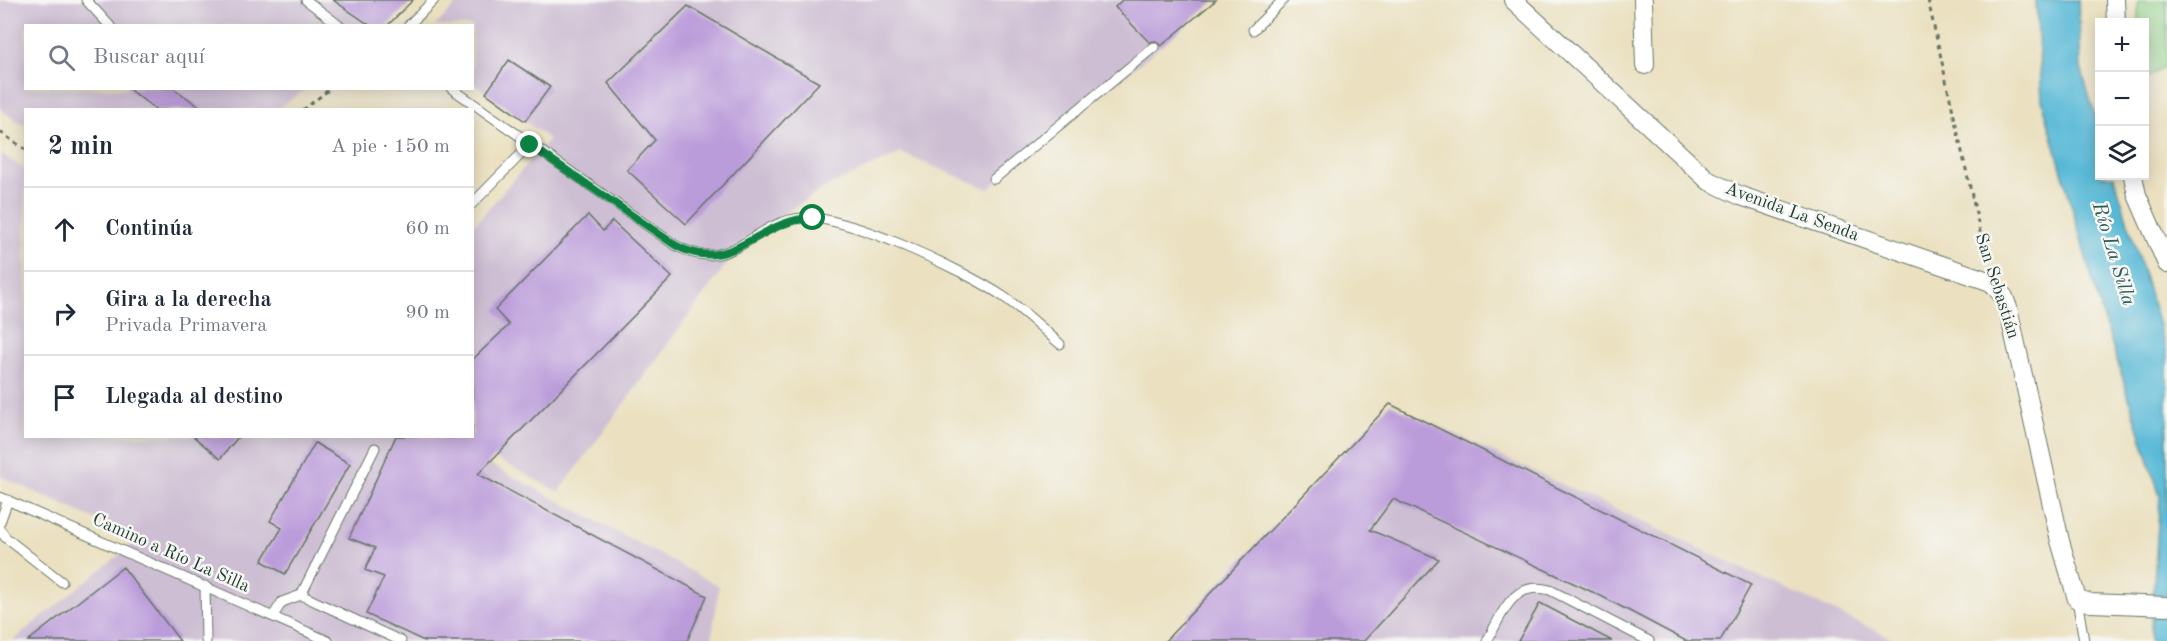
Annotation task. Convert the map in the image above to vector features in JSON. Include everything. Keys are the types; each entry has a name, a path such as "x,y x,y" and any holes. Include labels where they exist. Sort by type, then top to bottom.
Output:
{"street":[{"name":"Avenida La Senda","path":"1513,0 1709,181 1741,196 1991,282"},
{"path":"2115,0 2116,18"},
{"path":"1641,3 1646,65"},
{"path":"2134,180 2137,195 2167,264"},
{"name":"San Sebastián","path":"1991,282 2004,297 2008,308 2060,541 2084,601"},
{"path":"2084,601 2167,606"}],"lane":[{"path":"86,0 108,24"},
{"path":"306,0 337,24"},
{"path":"410,24 434,0"},
{"path":"1253,30 1284,0"},
{"path":"994,179 1154,47"},
{"path":"454,90 675,245 694,255 718,256 774,227 799,218 827,219 909,249 988,286 1022,311 1060,344"},
{"path":"474,202 530,145"},
{"path":"273,616 282,602 301,595 375,448"},
{"path":"0,522 4,499"},
{"name":"Camino a Río La Silla","path":"4,499 328,641"},
{"path":"0,529 5,537 62,582"},
{"path":"205,586 206,641"},
{"path":"1487,641 1510,602 1521,590 1535,586 1550,590 1649,641"},
{"path":"301,595 401,641"},
{"name":"San Sebastián","path":"2084,601 2084,641"}],"path":[{"name":"San Sebastián","path":"1928,0 1991,282"},
{"path":"306,108 328,90"},
{"path":"0,132 24,149"}],"shaded area":[{"path":"0,0 413,0 388,24 24,24 24,90 305,90 279,108 24,108 24,125 0,109"},
{"path":"461,0 1216,0 988,189 901,153 824,188 745,239 559,492 457,438 474,438 474,225 549,139 474,84 474,24 437,24"},
{"path":"0,153 24,169 24,438 440,438 719,586 712,636 719,641 12,641 139,539 0,476"},
{"path":"1390,404 1898,641 1165,641"}],"green space":[{"path":"2138,0 2167,0 2167,66 2149,77 2149,18 2138,18"}],"water":[{"name":"Río La Silla","path":"2036,0 2078,0 2081,68 2095,115 2095,180 2115,180 2167,352 2167,641 2150,641 2160,496 2098,300 2042,100"}],"building":[{"path":"333,0 413,0 389,24 368,24"},
{"path":"1122,0 1216,0 1161,46 1156,41 1149,42 1115,7"},
{"path":"688,6 819,83 686,224 627,170 655,140 608,83"},
{"path":"509,60 550,87 525,121 486,93"},
{"path":"130,90 176,90 201,108 154,108"},
{"path":"588,215 603,231 612,221 672,277 478,474 707,596 687,641 424,641 366,614 384,577 365,570 375,548 349,538 395,438 474,438 474,358 509,325 495,310"},
{"path":"1390,404 1751,585 1720,641 1686,641 1601,596 1393,499 1370,530 1439,559 1364,641 1165,641"},
{"path":"195,438 237,438 220,459"},
{"path":"315,443 350,464 285,574 262,561 282,528 270,521"},
{"path":"123,567 180,641 28,641"},
{"path":"1540,603 1612,641 1518,641"}],"route":[{"path":"530,145 675,245 694,255 718,256 774,227 799,218 813,218"}]}
